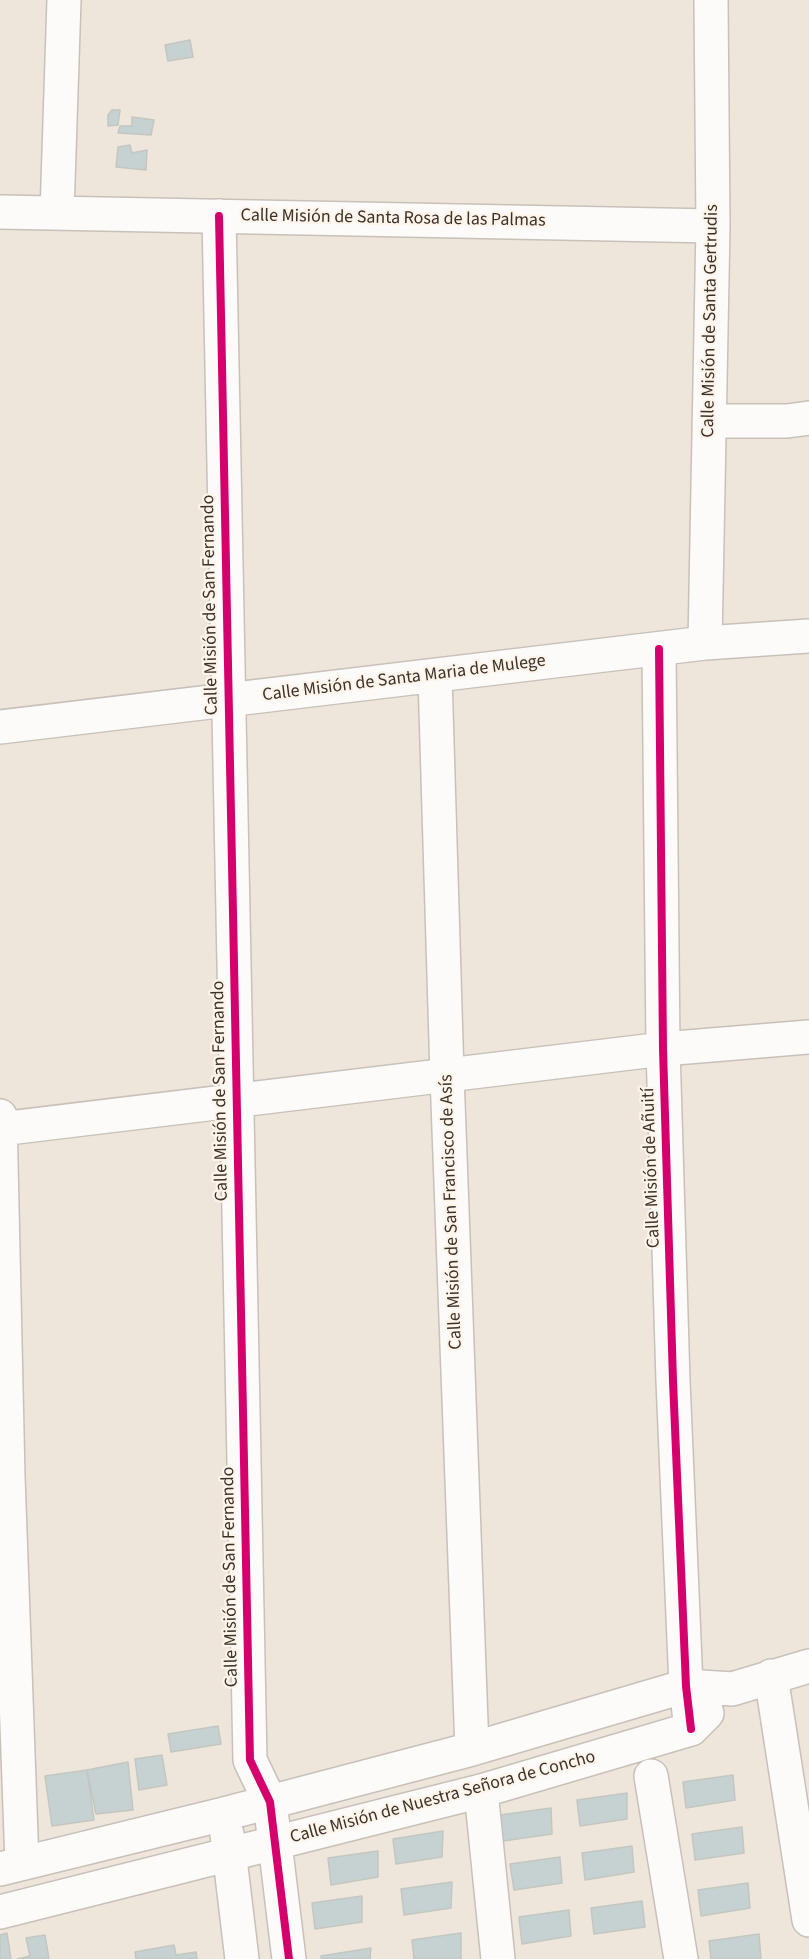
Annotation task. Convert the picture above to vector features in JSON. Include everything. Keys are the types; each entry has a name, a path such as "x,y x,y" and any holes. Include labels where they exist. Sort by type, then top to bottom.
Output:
{"street":[{"path":"57,213 64,0"},
{"name":"Calle Misión de Santa Gertrudis","path":"705,643 713,226 711,0"},
{"name":"Calle Misión de Santa Rosa de las Palmas","path":"0,212 713,226"},
{"name":"Calle Misión de San Fernando","path":"219,216 250,1760 270,1802 290,1959"},
{"path":"709,421 787,421 809,418"},
{"name":"Calle Misión de Santa Maria de Mulege","path":"0,727 705,643 809,636"},
{"name":"Calle Misión de Añuití","path":"659,649 663,1049 686,1686 691,1729"},
{"name":"Calle Misión de San Francisco de Asís","path":"435,676 472,1749"},
{"path":"0,1129 663,1049 809,1037"},
{"path":"0,1116 8,1477 11,1866"},
{"name":"Calle Misión de Nuestra Señora de Concho","path":"11,1866 224,1814 472,1749 686,1686 732,1689 809,1666"},
{"path":"771,1677 809,1920"},
{"name":"Calle Misión de Nuestra Señora de Concho","path":"0,1912 481,1791 691,1729 732,1689"},
{"name":"Calle Misión de San Fernando","path":"224,1814 250,1760"},
{"path":"651,1776 681,1959"},
{"path":"481,1791 498,1959"},
{"path":"224,1814 242,1959"}],"building":[{"path":"190,40 193,57 168,61 165,45"},
{"path":"112,110 120,110 118,125 108,126 108,115"},
{"path":"132,117 154,120 151,135 118,133 120,126 132,126"},
{"path":"130,145 132,153 147,150 146,170 116,167 118,147"},
{"path":"218,1726 221,1744 171,1752 168,1734"},
{"path":"162,1755 167,1785 139,1790 135,1759"},
{"path":"128,1762 133,1810 96,1814 87,1770"},
{"path":"87,1770 94,1820 52,1826 45,1776"},
{"path":"733,1775 735,1800 686,1808 683,1782"},
{"path":"627,1793 627,1819 580,1826 577,1800"},
{"path":"551,1808 552,1834 503,1841 500,1815"},
{"path":"742,1827 744,1853 695,1860 692,1834"},
{"path":"443,1831 442,1857 396,1864 393,1839"},
{"path":"632,1846 634,1872 585,1880 582,1853"},
{"path":"378,1851 378,1877 331,1885 328,1858"},
{"path":"560,1857 562,1883 514,1890 510,1864"},
{"path":"452,1882 451,1908 404,1915 401,1889"},
{"path":"748,1883 750,1908 701,1916 698,1890"},
{"path":"362,1896 362,1922 315,1929 312,1903"},
{"path":"642,1901 645,1927 594,1934 591,1908"},
{"path":"569,1910 571,1936 522,1944 519,1917"},
{"path":"7,1933 11,1959 0,1959 0,1935"},
{"path":"461,1933 461,1959 414,1959 412,1940"},
{"path":"759,1934 761,1959 711,1959 709,1941"},
{"path":"45,1935 49,1959 17,1959 30,1956 26,1938"},
{"path":"174,1945 176,1955 196,1952 197,1959 136,1959 135,1952"},
{"path":"371,1948 370,1959 321,1959 321,1956"}],"cycle path":[{"path":"219,216 250,1760 270,1802 289,1959"},
{"path":"659,649 663,1049 673,1381 686,1686 691,1729"}]}
